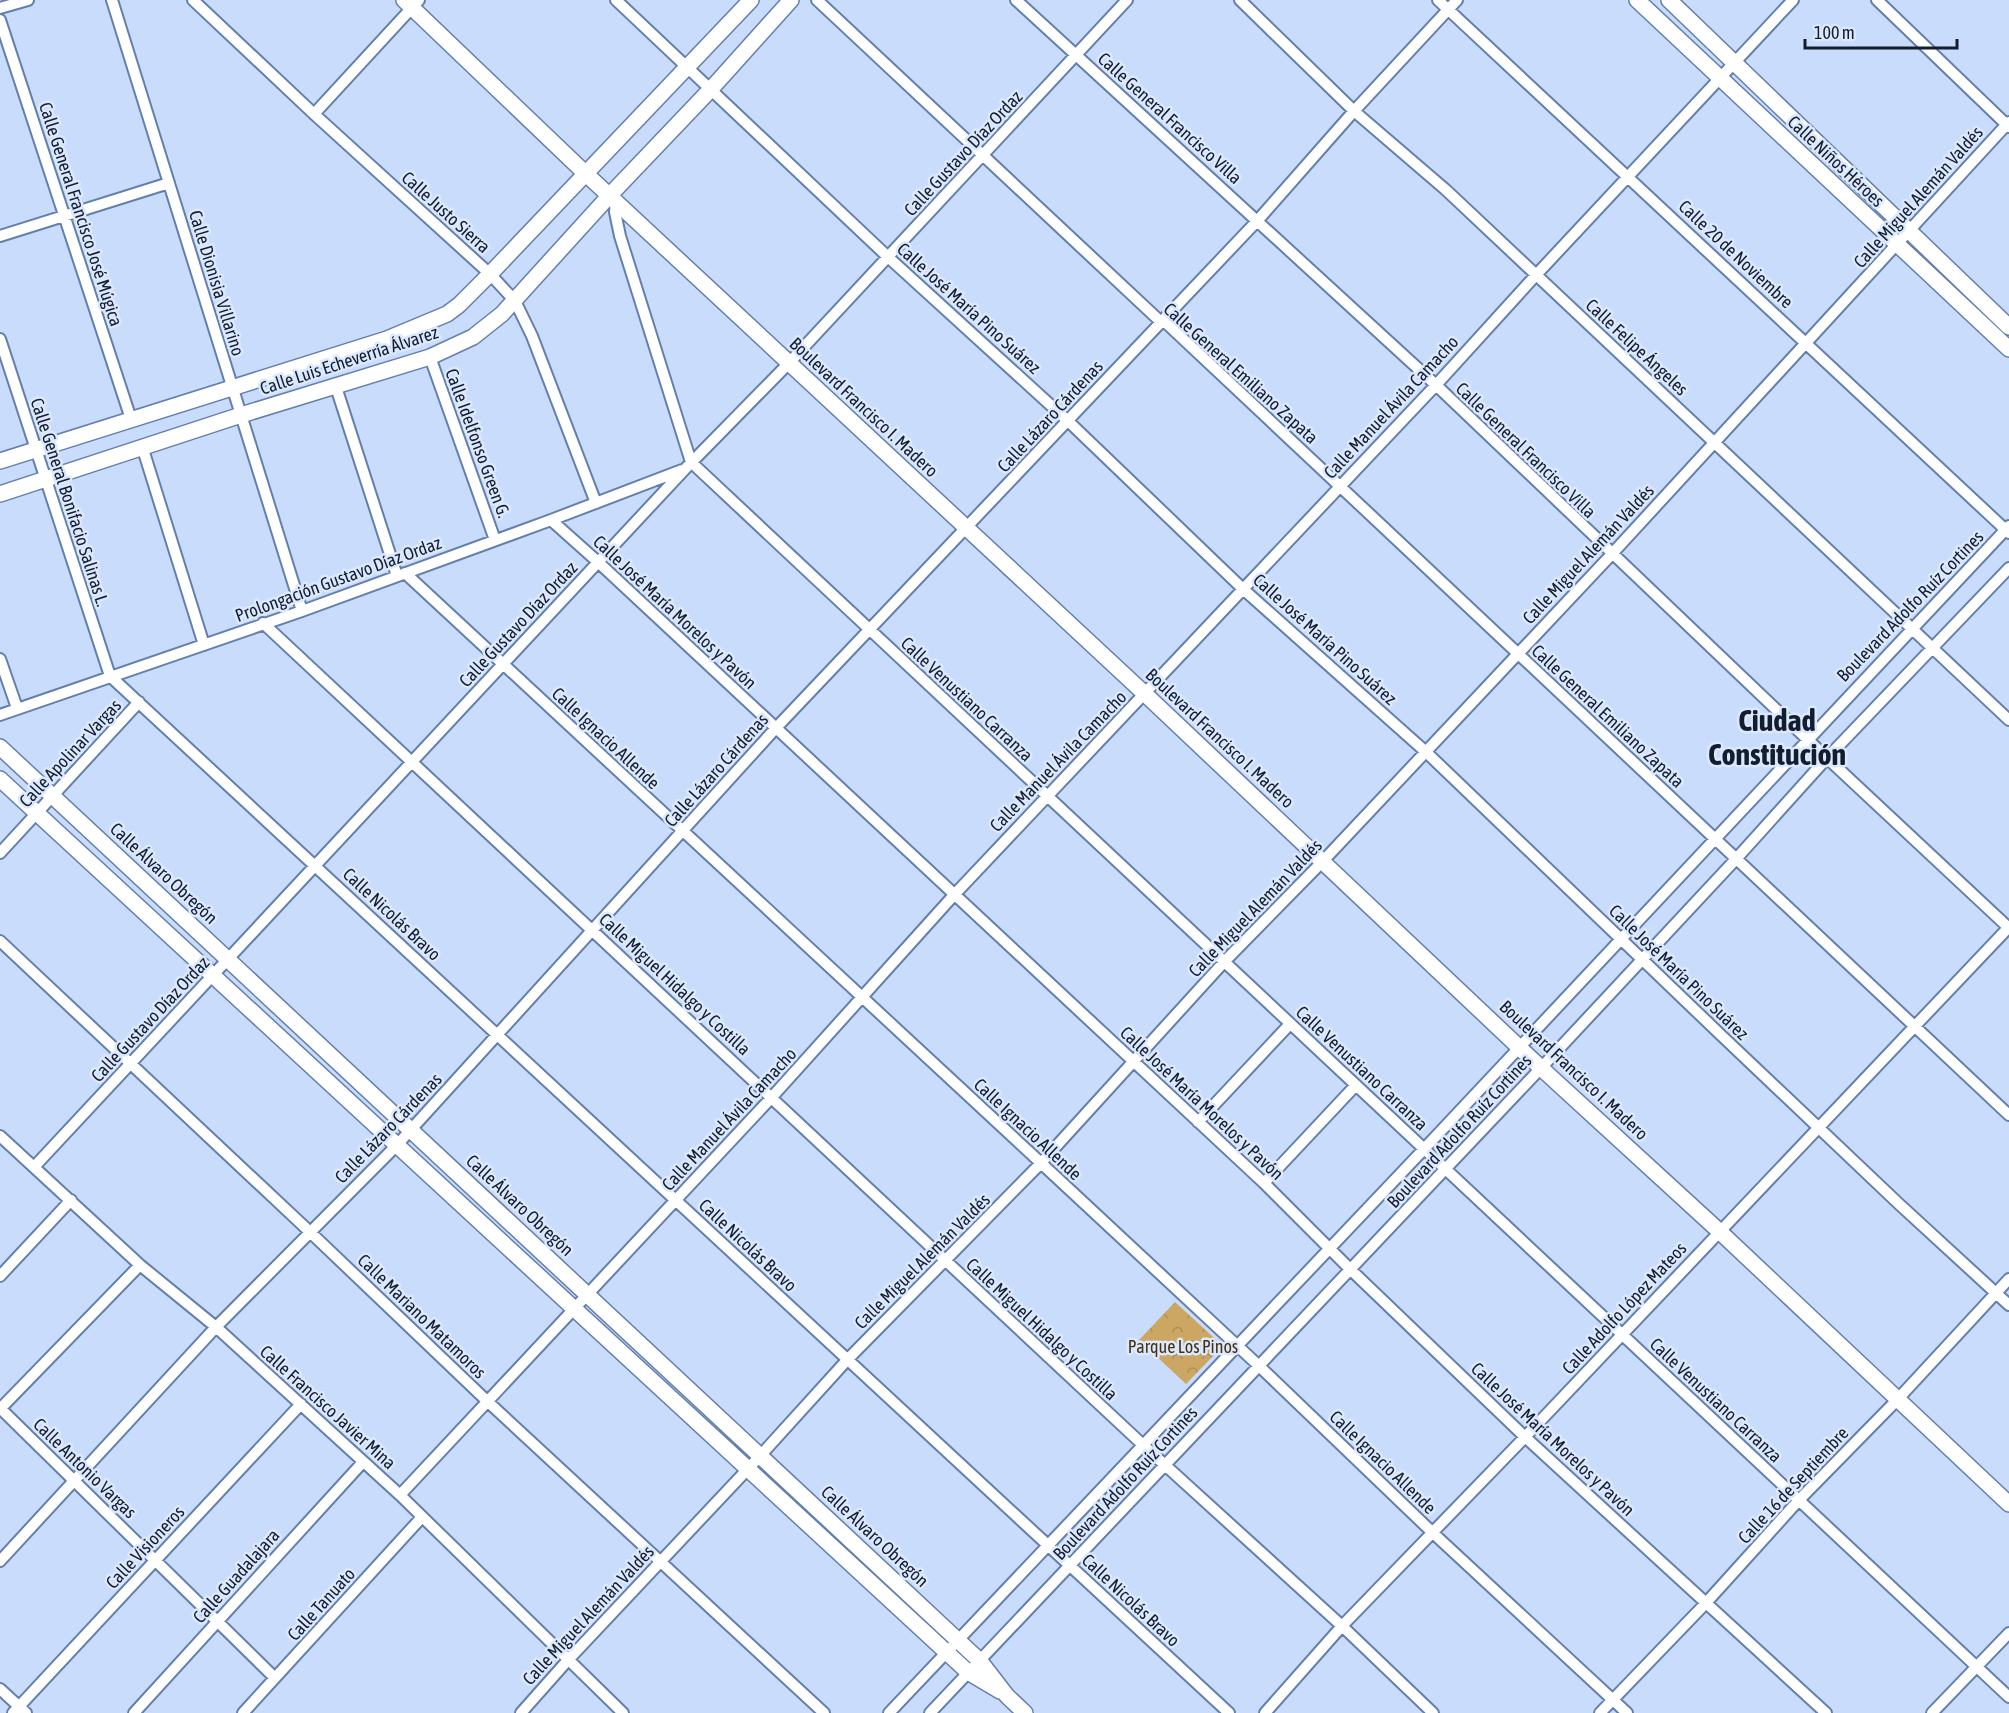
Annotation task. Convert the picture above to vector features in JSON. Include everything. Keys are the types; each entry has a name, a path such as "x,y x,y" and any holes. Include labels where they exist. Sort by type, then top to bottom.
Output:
{"street":[{"path":"0,8 28,0"},
{"name":"Calle Dionisia Villarino","path":"112,0 302,611"},
{"name":"Calle Justo Sierra","path":"193,0 490,274 515,301 532,336 596,503"},
{"name":"Calle José María Pino Suárez","path":"616,0 888,257 1068,421 1244,589 1426,752 1899,1204 2009,1305"},
{"name":"Calle Luis Echeverría Álvarez","path":"0,461 387,339 434,320 459,305 751,0"},
{"name":"Calle Luis Echeverría Álvarez","path":"0,494 241,414 430,357 473,337 515,301 613,198 791,0"},
{"name":"Calle General Emiliano Zapata","path":"817,0 1161,322 1163,320 2009,1115"},
{"name":"Calle General Francisco Villa","path":"1016,0 1436,385 1611,555 2009,927"},
{"name":"Calle Gustavo Díaz Ordaz","path":"34,1167 598,562 789,363 1127,0"},
{"name":"Calle Felipe Ángeles","path":"1240,0 1354,111 1446,190 2009,720"},
{"name":"Calle 20 de Noviembre","path":"1438,0 2008,530"},
{"name":"Calle Lázaro Cárdenas","path":"0,1561 216,1327 397,1145 775,729 1258,220 1354,111 1457,0"},
{"name":"Calle Niños Héroes","path":"1637,0 2009,349"},
{"name":"Calle Niños Héroes","path":"1669,0 2009,327"},
{"name":"Calle Manuel Ávila Camacho","path":"400,1495 772,1097 954,895 1436,385 1793,0"},
{"path":"1877,0 2008,125"},
{"path":"314,114 412,3"},
{"name":"Boulevard Francisco I. Madero","path":"412,3 586,174 1145,694 1541,1068 1719,1231 2009,1504"},
{"name":"Calle General Francisco José Múgica","path":"0,20 131,419"},
{"name":"Calle Miguel Alemán Valdés","path":"521,1713 567,1660 748,1469 848,1359 1041,1163 1224,962 1323,861 1611,555 2008,125"},
{"path":"0,236 168,183"},
{"path":"613,198 620,236 688,466"},
{"name":"Calle General Bonifacio Salinas L.","path":"0,339 110,676"},
{"name":"Calle Idelfonso Green G.","path":"430,357 495,540"},
{"path":"336,387 401,574"},
{"path":"142,446 204,645"},
{"name":"Prolongación Gustavo Díaz Ordaz","path":"0,715 302,611 551,520 688,466"},
{"name":"Calle Venustiano Carranza","path":"688,466 869,628 2009,1697"},
{"name":"Calle José María Morelos y Pavón","path":"551,520 1043,975 1264,1183 1525,1437 1826,1713"},
{"name":"Boulevard Adolfo Ruíz Cortines","path":"890,1713 1424,1149 1807,739 2008,530"},
{"name":"Boulevard Adolfo Ruíz Cortines","path":"930,1713 1258,1365 1351,1270 1736,859 1827,758 2009,568"},
{"name":"Calle Ignacio Allende","path":"401,574 503,664 1041,1163 1627,1713"},
{"name":"Calle Miguel Hidalgo y Costilla","path":"262,623 1433,1713"},
{"path":"0,659 17,708"},
{"name":"Calle Nicolás Bravo","path":"110,676 1229,1713"},
{"name":"Calle Apolinar Vargas","path":"0,853 139,702"},
{"name":"Calle Álvaro Obregón","path":"0,747 958,1640 980,1661 1007,1696 1025,1713"},
{"name":"Calle Álvaro Obregón","path":"0,779 946,1652 968,1672 1007,1696"},
{"name":"Calle Adolfo López Mateos","path":"1264,1713 1342,1626 1525,1437 2009,927"},
{"name":"Calle Mariano Matamoros","path":"0,941 487,1401 824,1713"},
{"path":"1198,1122 1290,1023"},
{"path":"1264,1183 1356,1085"},
{"name":"Calle Francisco Javier Mina","path":"1,1140 71,1200 141,1265 216,1327 400,1495 623,1713"},
{"path":"0,1276 71,1200"},
{"path":"0,1408 141,1265"},
{"name":"Calle 16 de Septiembre","path":"1600,1713 2009,1279"},
{"name":"Calle Visioneros","path":"20,1711 301,1404"},
{"name":"Calle Antonio Vargas","path":"0,1408 275,1678"},
{"name":"Calle Guadalajara","path":"134,1713 363,1462"},
{"name":"Calle Tanuato","path":"243,1713 422,1517"},
{"path":"1932,1713 2009,1633"},
{"path":"0,1689 20,1711"}],"green space":[{"name":"Parque Los Pinos","path":"1175,1302 1223,1346 1186,1384 1139,1340"}],"district":[{"name":"Ciudad Constitución","path":"1777,737"}]}
